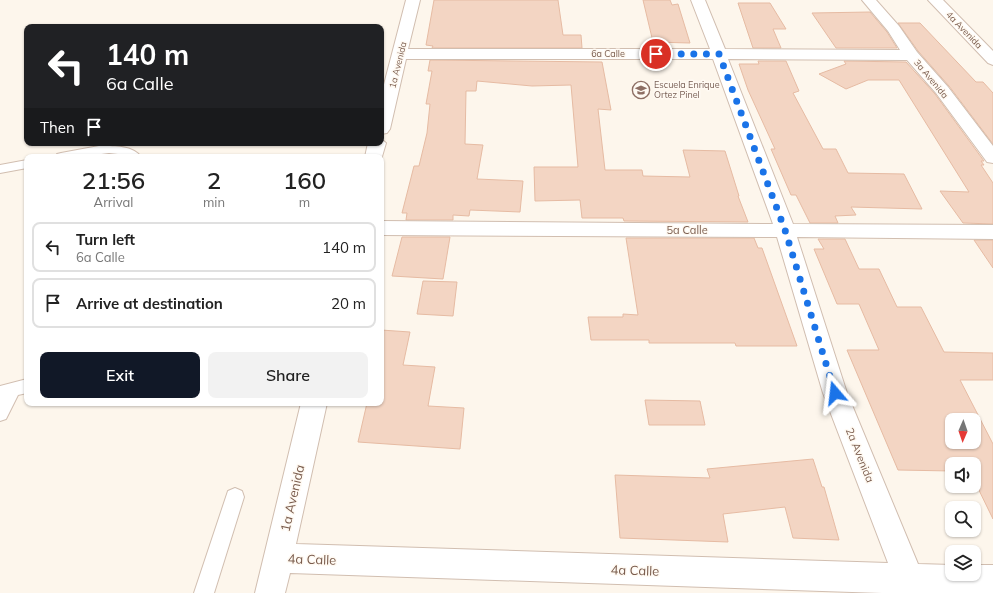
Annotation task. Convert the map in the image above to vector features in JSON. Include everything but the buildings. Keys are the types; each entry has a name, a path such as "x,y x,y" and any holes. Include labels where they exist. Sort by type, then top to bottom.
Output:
{"street":[{"name":"1a Avenida","path":"384,118 401,54 413,0"},
{"name":"2a Avenida","path":"698,0 785,230 835,393 912,586"},
{"name":"3a Avenida","path":"869,0 894,30 911,55 942,90 993,158"},
{"name":"4a Avenida","path":"935,0 993,60"},
{"name":"6a Calle","path":"401,54 911,55"},
{"name":"5a Calle","path":"384,228 993,232"},
{"name":"1a Avenida","path":"270,593 313,406"},
{"name":"4a Calle","path":"278,558 912,586 993,580"}],"lane":[{"path":"76,154 100,149 118,150 128,154"},
{"path":"0,169 24,165"},
{"path":"0,414 13,390"},
{"path":"204,593 235,497"}],"place":[{"name":"Escuela Enrique Ortez Pinel","path":"641,90"}],"route":[{"path":"656,54 719,54 785,230 835,393"}]}
